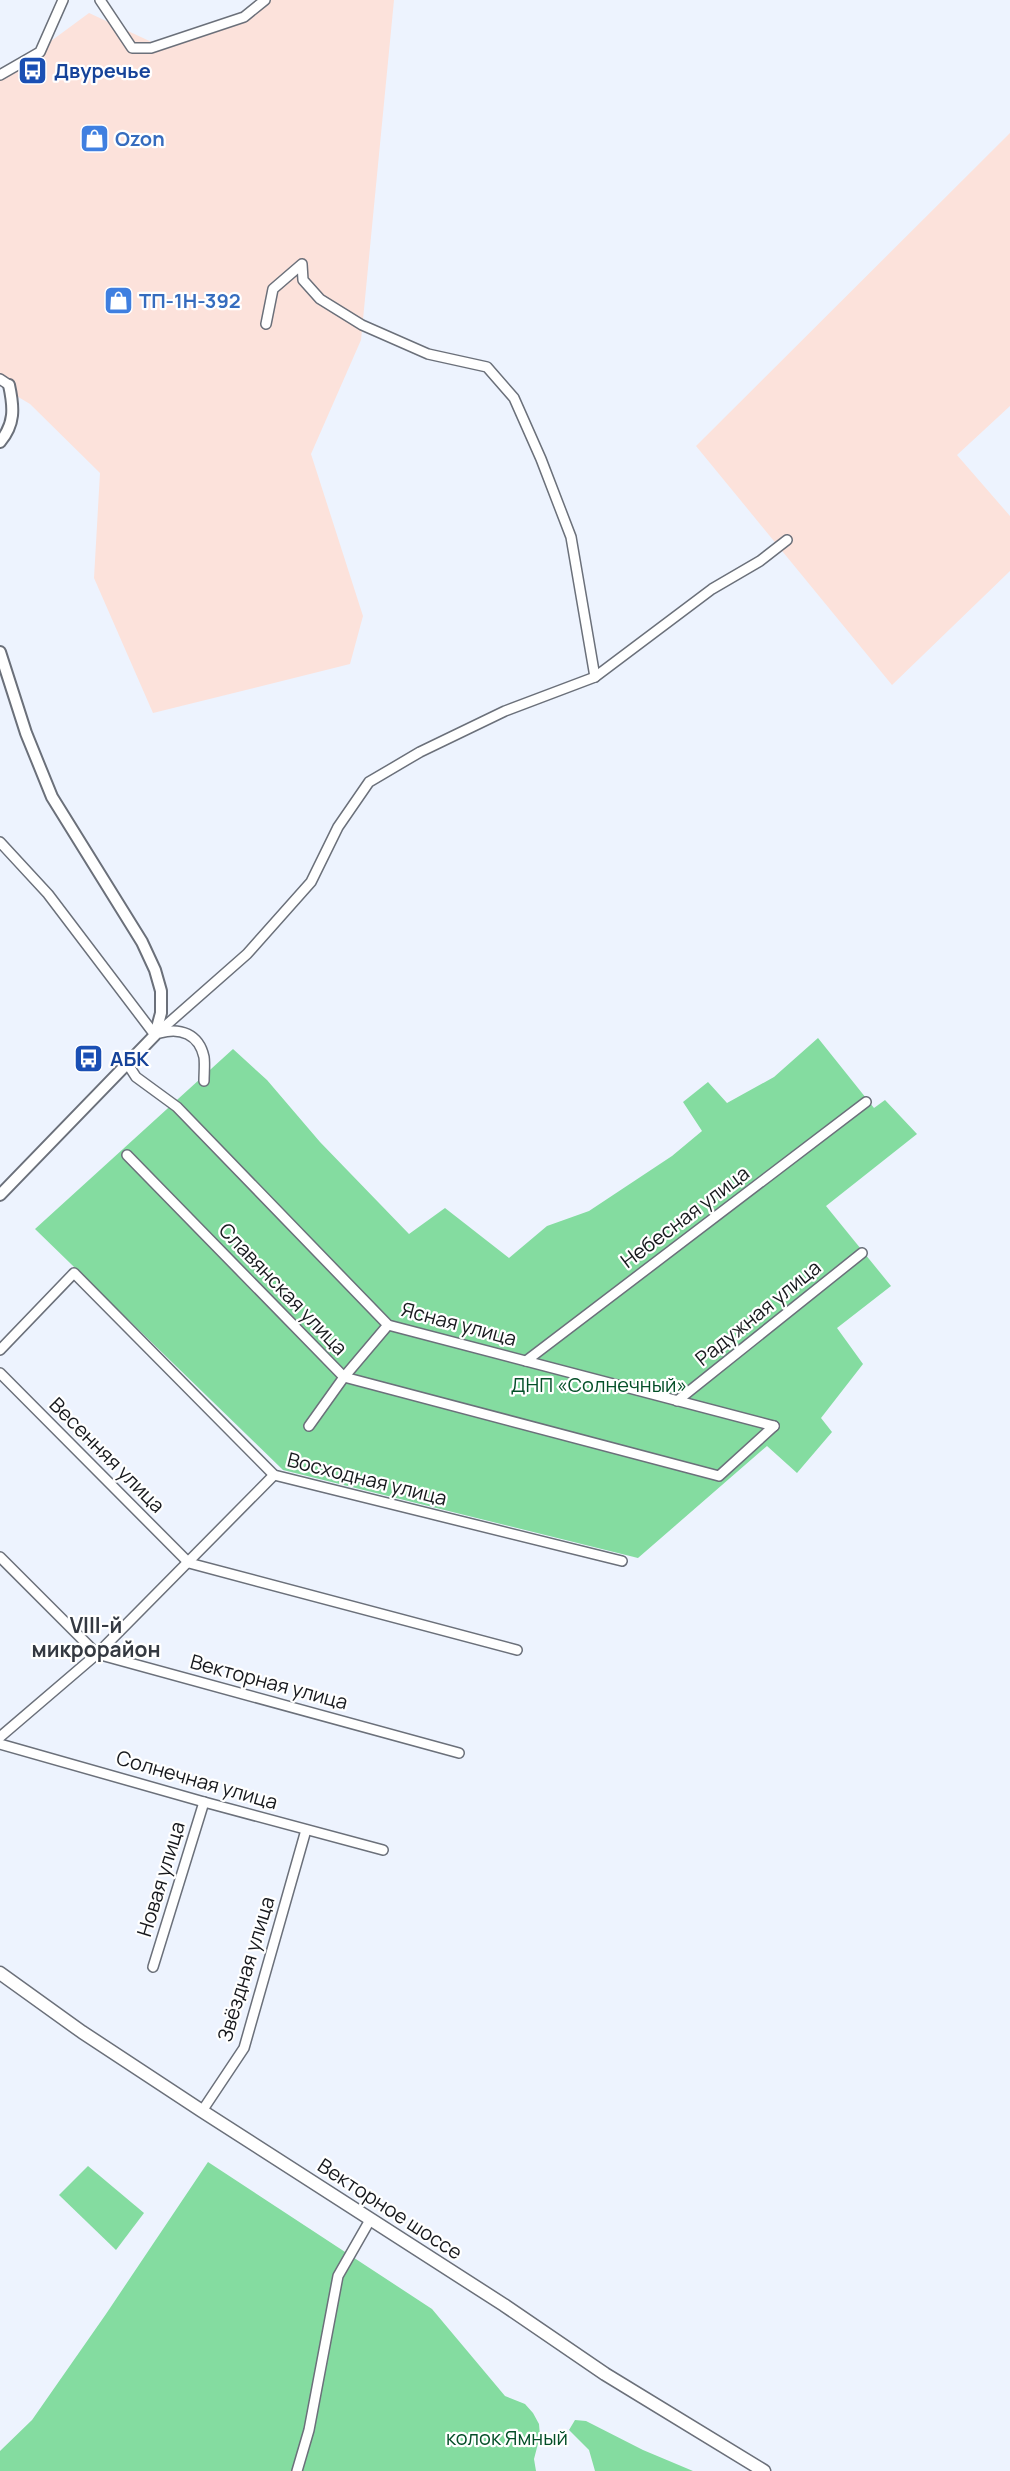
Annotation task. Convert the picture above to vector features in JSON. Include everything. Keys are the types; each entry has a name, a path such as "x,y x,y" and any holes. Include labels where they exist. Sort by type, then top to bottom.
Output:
{"main road":[{"name":"Векторное шоссе","path":"0,1972 82,2032 202,2111 504,2305 605,2374 764,2471"}],"street":[{"path":"0,75 40,52 63,0"},
{"path":"100,0 132,48 151,48 244,17 265,0"},
{"path":"266,324 273,289 302,264 303,280 320,299 362,325 428,354 487,368 514,398 541,459 571,537 595,677"},
{"path":"0,442 12,424 13,406 5,382"},
{"path":"0,1195 155,1035 247,954 311,882 338,827 369,782 420,752 505,711 595,677 712,589 760,561 787,540"},
{"path":"0,652 26,733 52,797 142,942 156,970 161,991 160,1013 155,1035"},
{"path":"0,842 48,894 155,1035"},
{"path":"155,1035 172,1029 181,1031 197,1042 204,1057 204,1081"},
{"name":"Ясная улица","path":"127,1063 136,1077 177,1107 388,1325 774,1426"},
{"name":"Небесная улица","path":"526,1361 866,1102"},
{"name":"Славянская улица","path":"127,1155 344,1377 719,1476 774,1426"},
{"name":"Радужная улица","path":"677,1401 862,1253"},
{"name":"Восходная улица","path":"0,1350 74,1274 274,1475 622,1561"},
{"path":"309,1426 344,1377 388,1325"},
{"name":"Весенняя улица","path":"0,1373 189,1563"},
{"path":"0,1737 97,1654 274,1475"},
{"name":"Векторная улица","path":"0,1557 97,1654 459,1753"},
{"path":"189,1563 517,1650"},
{"name":"Солнечная улица","path":"0,1744 383,1850"},
{"name":"Новая улица","path":"153,1967 204,1802"},
{"name":"Звёздная улица","path":"202,2111 244,2048 306,1830"},
{"path":"297,2471 309,2430 339,2276 370,2220"}],"shaded area":[{"path":"261,0 394,0 361,340 311,454 363,616 350,664 153,713 94,578 100,473 30,404 0,386 0,71 28,58 89,13 156,44 251,8"},
{"path":"1010,133 1010,406 957,455 1010,516 1010,571 892,685 696,446"}],"green space":[{"name":"ДНП «Солнечный»","path":"818,1038 874,1108 885,1100 917,1134 826,1206 891,1286 837,1328 863,1364 821,1418 832,1432 797,1473 767,1446 638,1558 283,1470 35,1229 233,1049 267,1080 320,1142 409,1234 445,1208 509,1258 547,1226 589,1211 672,1156 702,1131 683,1102 708,1082 727,1103 774,1077"},
{"name":"колок Ямный","path":"208,2162 432,2309 505,2396 525,2404 533,2413 539,2424 540,2436 534,2459 536,2471 0,2471 0,2451 32,2420"},
{"path":"88,2166 144,2213 116,2250 59,2195"},
{"path":"575,2420 586,2421 643,2450 693,2471 595,2471 589,2450 569,2430"}],"place":[{"name":"Двуречье","path":"33,71"},
{"name":"Ozon","path":"94,139"},
{"name":"ТП-1Н-392","path":"118,301"},
{"name":"АБК","path":"89,1059"}],"district":[{"name":"VIII-й микрорайон","path":"96,1638"}]}
